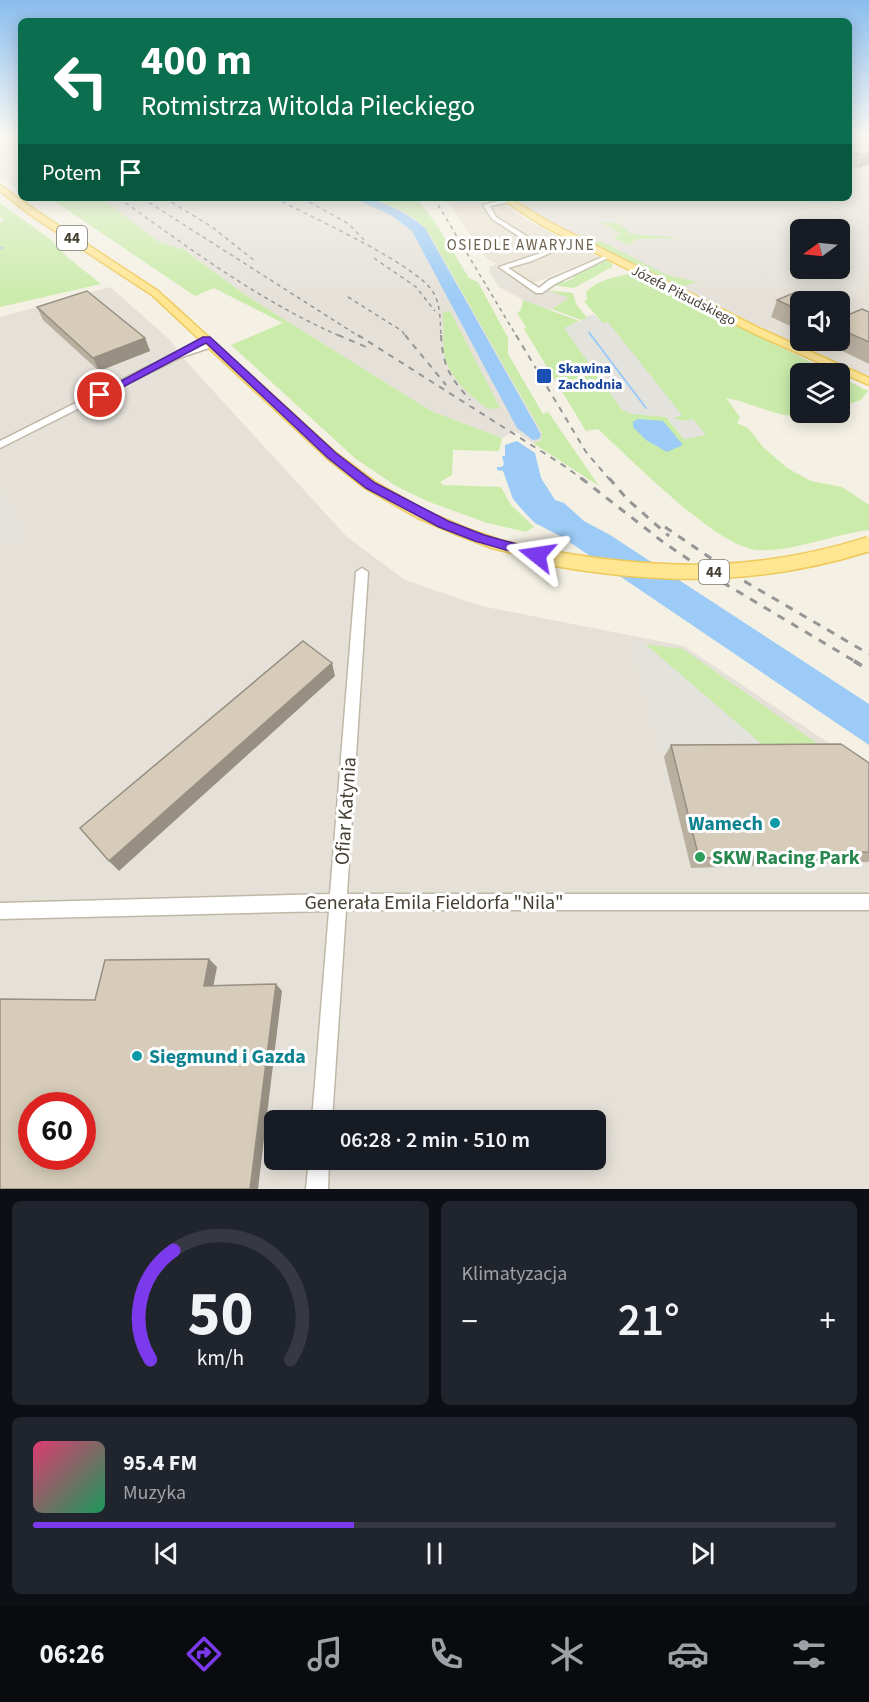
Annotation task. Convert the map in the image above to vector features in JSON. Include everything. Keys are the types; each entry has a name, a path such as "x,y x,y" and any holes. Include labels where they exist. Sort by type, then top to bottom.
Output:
{"main road":[{"name":"44","path":"3,189 18,201"},
{"name":"44","path":"18,201 155,293 332,456 370,485 423,515 463,532 514,549 556,559 646,571 729,572 797,564 869,544"},
{"name":"Józefa Piłsudskiego","path":"509,201 542,222 777,341 869,382"}],"street":[{"path":"499,201 486,205 494,218 549,252 530,260 502,267 539,291 552,282 609,256"},
{"path":"513,274 530,265 530,260"},
{"path":"0,446 176,356 209,342"},
{"name":"Ofiar Katynia","path":"323,1110 362,572"},
{"name":"Generała Emila Fieldorfa \"Nila\"","path":"0,911 339,902 869,902"},
{"path":"316,1189 318,1170"}],"shaded area":[{"path":"852,189 869,189 869,376 850,368 850,363 839,363 811,351 850,351 850,291 790,291 790,342 545,219 518,201 852,201"},
{"path":"105,201 380,201 407,213 426,228 542,433 541,441 533,443 515,431 502,438 431,411 247,296 183,249 159,242"},
{"path":"447,201 498,201 528,221 598,257 531,284 486,258"},
{"path":"496,264 541,293 547,290 570,298 550,310 531,304 499,287 489,272 490,266"},
{"path":"110,287 168,338 184,359 347,537 405,580 481,606 684,646 869,770 869,1189 0,1189 0,317"},
{"path":"594,315 603,323 608,322 682,415 673,417 682,421 693,419 706,435 684,439 666,417 632,414 622,410 564,328 587,318 586,316"},
{"path":"0,491 25,531 21,538 0,541"},
{"path":"631,640 645,644 766,748 772,756 664,757"}],"green space":[{"path":"54,201 105,201 159,242 183,249 247,296 431,411 502,438 499,451 453,450 452,475 440,482 443,485 501,487 511,505 534,527 526,532 487,523 427,501 396,486 356,459 231,345 283,323 214,288 195,296"},
{"path":"380,201 419,201 469,278 478,282 508,338 508,354 543,414 548,412 599,486 533,443 541,441 542,433 426,228 407,213"},
{"path":"0,203 50,239 67,257 101,284 0,307 0,223 4,219 0,217"},
{"path":"600,222 619,223 631,234 684,238 637,239 629,245 613,238 621,234"},
{"path":"601,241 667,275 697,282 681,287 592,243"},
{"path":"605,259 613,264 612,267 574,288 552,285 560,280 565,282 574,278 569,275"},
{"path":"628,274 636,275 812,363 790,363 790,416 726,398 740,417 737,423 748,428 763,447 787,468 811,481 842,487 869,505 869,530 783,549 757,550 739,545 697,518 598,429 586,431 524,329 526,327 517,313 521,310 523,300 579,321 565,328 625,409 666,417 684,439 706,435 673,417 681,416 584,301 587,300 586,292 600,282"},
{"path":"547,290 573,293 576,304 587,318 581,320 552,309 569,298"},
{"path":"450,311 500,408 488,409 467,392 451,371 444,354 443,312"},
{"path":"850,382 868,391 861,400 850,404"},
{"path":"645,644 683,649 824,748 766,748"}],"water":[{"path":"360,201 382,203 409,216 425,228 534,422 541,435 539,439 533,440 517,428 412,231 392,216"},
{"path":"638,419 663,421 683,445 667,452 646,440 633,427 633,422"},
{"path":"517,441 535,453 541,478 555,500 564,503 584,521 610,535 869,704 869,745 562,537 535,523 513,499 503,471 497,470 497,467 502,467 504,464 502,456 505,456 505,445"}],"building":[{"path":"87,291 145,338 93,358 37,307"},
{"path":"790,295 790,306 777,300"},
{"path":"862,309 869,312 869,342 850,333 850,314"},
{"path":"303,641 332,663 109,861 80,828"},
{"name":"Wamech","path":"841,744 869,763 869,852 699,858 671,745"},
{"name":"Siegmund i Gazda","path":"209,959 204,986 276,984 250,1189 0,1189 0,999 95,1000 105,960"}],"waterway":[{"path":"589,332 592,337"},
{"path":"591,335 646,408"}],"railway":[{"path":"123,201 199,255 255,291 283,308 342,337"},
{"path":"147,201 360,337"},
{"path":"170,201 212,227 255,261"},
{"path":"281,201 385,255 423,281 433,292 437,302 441,337"},
{"path":"307,201 349,224 364,240"},
{"path":"436,201 517,337"},
{"path":"374,258 416,287 435,311"},
{"path":"348,297 402,331 406,337"},
{"path":"338,335 366,347"},
{"path":"358,335 583,480"},
{"path":"405,335 446,385"},
{"path":"441,335 443,355 448,371 470,400"},
{"path":"516,335 586,452 610,480"},
{"path":"581,478 663,542 722,582 856,662"},
{"path":"609,478 628,500 669,536"},
{"path":"665,527 744,581 869,654"},
{"path":"854,661 869,670"}],"place":[{"name":"Skawina Zachodnia","path":"544,376"},
{"name":"Wamech","path":"775,823"},
{"name":"SKW Racing Park","path":"700,857"},
{"name":"Siegmund i Gazda","path":"137,1056"}],"district":[{"name":"OSIEDLE AWARYJNE","path":"521,245"}],"route":[{"path":"100,395 207,339 332,456 370,485 443,524 537,555"}]}
